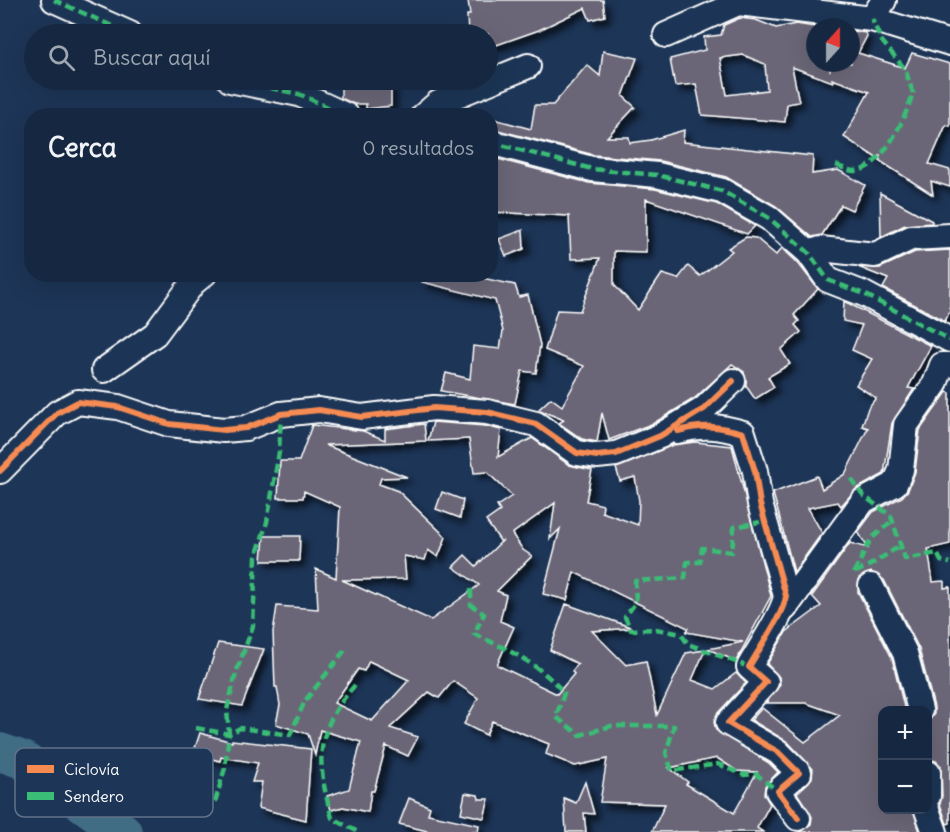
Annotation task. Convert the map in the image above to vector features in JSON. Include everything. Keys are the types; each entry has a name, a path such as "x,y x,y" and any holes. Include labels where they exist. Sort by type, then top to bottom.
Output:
{"street":[{"path":"54,0 108,24"},
{"path":"666,35 738,3 787,5 833,12 878,9 950,43"},
{"path":"498,78 528,66"},
{"path":"279,90 299,94 330,108"},
{"path":"432,108 438,103 470,90"},
{"path":"498,144 592,170 657,175 722,190 769,218 809,254 828,280 864,294 950,340"},
{"path":"809,254 821,249 875,255 911,238 950,236"},
{"path":"104,370 155,334 194,282"},
{"path":"798,818 778,791 800,774 778,752 728,723 766,682 749,667 768,632 863,501 895,484 902,470 906,425 935,384 942,365 950,365"},
{"path":"660,436 704,409 733,381"},
{"path":"0,471 57,413 78,402 118,407 169,424 224,430 246,428 281,414 320,410 362,417 434,408 488,412 536,424 578,453 597,456 616,454 660,436 697,426 719,426 743,433 755,471 760,504 786,596 785,608"},
{"path":"871,586 905,653 919,706"},
{"path":"928,814 935,832"}],"building":[{"path":"468,0 603,0 605,16 590,20 585,8 539,30 498,44 498,24 467,24 467,15 470,15"},
{"path":"740,18 756,20 776,28 796,24 806,26 806,72 860,72 860,54 905,68 912,53 950,64 950,126 946,125 929,164 950,170 950,187 931,181 933,195 880,161 880,156 878,159 844,137 869,92 832,79 833,82 792,67 799,102 787,104 785,122 702,115 696,84 675,86 670,59 705,50 704,37 721,35 724,25","holes":["743,55 765,64 767,90 727,95 720,58"]},
{"path":"860,32 866,33 867,36 860,49"},
{"path":"603,51 637,58 623,96 635,107 607,137 629,137 630,143 651,140 684,130 683,142 813,156 812,174 838,170 865,185 852,210 841,205 822,235 812,237 776,206 726,177 660,161 594,155 498,130 498,120 531,129 535,105 553,105 587,65 600,76"},
{"path":"341,90 391,90 391,106 366,108 366,104 354,104 341,98"},
{"path":"498,159 589,183 655,189 717,204 755,226 747,234 646,199 646,252 614,251 614,285 638,310 662,274 678,279 688,266 700,276 732,251 728,248 746,237 756,238 776,255 782,248 798,263 818,289 794,315 799,321 795,325 801,332 781,350 790,364 768,377 774,387 755,399 746,386 744,372 732,364 695,398 654,423 609,440 602,413 597,442 582,439 559,423 564,420 539,409 551,398 562,406 584,366 545,350 557,310 580,311 600,258 571,259 569,216 498,212"},
{"path":"880,193 932,223 905,225 881,237"},
{"path":"523,230 524,249 506,256 499,239"},
{"path":"950,250 950,311 945,321 883,288 888,279 858,267 880,268 915,252"},
{"path":"498,281 515,285 519,297 528,295 540,345 536,373 522,371 515,404 441,391 446,373 470,379 473,346 500,349 503,331 495,300 422,282"},
{"path":"844,301 931,346 908,388 914,389 892,423 884,474 856,489 841,506 838,502 808,508 822,533 794,572 773,493 817,476 822,489 845,474 868,428 862,426 868,408 876,398 856,385 872,359 852,350 862,325 843,321"},
{"path":"947,392 950,393 950,544 928,549 933,582 944,581 944,588 950,587 950,823 947,824 940,804 941,766 932,760 934,707 919,649 884,580 871,572 859,578 858,592 892,658 904,706 878,706 878,814 914,814 920,832 800,832 811,824 812,817 797,793 812,778 813,769 788,742 751,720 762,708 805,742 840,715 806,703 766,703 780,684 779,677 767,664 786,632 821,606 812,596 850,543 868,548 858,532 873,512 902,497 908,490 915,472 920,430"},
{"path":"433,422 485,426 501,430 498,457 532,438 569,465 592,470 586,501 603,505 602,512 638,525 639,501 635,477 620,481 616,468 673,445 695,442 732,446 771,596 736,661 708,649 743,642 686,632 688,628 574,572 567,600 543,594 560,529 550,539 555,503 512,534 523,550 532,556 497,591 506,595 500,621 514,627 497,665 557,694 574,674 572,671 578,664 550,650 566,604 633,628 592,631 626,665 646,661 657,715 686,653 705,650 692,680 715,689 736,673 746,683 717,714 714,722 716,730 769,763 778,772 765,786 764,794 770,804 757,828 763,832 652,832 665,804 600,802 607,759 575,766 546,754 549,744 492,721 486,735 464,724 478,698 453,681 439,698 429,692 390,728 418,737 408,756 386,746 374,791 371,791 368,812 343,807 331,810 327,796 349,789 361,742 320,730 315,755 308,734 276,724 280,705 277,687 275,687 273,632 277,606 318,609 316,569 336,578 340,507 304,491 303,498 278,498 280,461 299,461 312,425 363,431 385,440 385,429 424,424 426,441 325,445 407,477 381,478 379,484 398,491 446,537 438,557 428,550 425,560 404,556 406,579 342,580 431,620 479,585 453,567 465,555 476,566 501,542 486,521 500,511 497,506 512,496 487,472 474,473 469,439 428,441","holes":["369,661 409,680 372,721 334,703 358,669 364,671","717,758 737,771 757,772 734,813 686,784 688,782 669,768"]},
{"path":"442,492 463,500 460,518 436,509"},
{"path":"264,536 300,536 299,561 262,561"},
{"path":"218,643 264,649 242,706 199,699"},
{"path":"200,733 232,742 232,740 311,749 306,820 258,808 262,782 252,782 258,763 221,757 220,761 213,759 213,748 195,748"},
{"path":"585,782 594,814 584,813 586,832 566,832 564,798 576,803"},
{"path":"465,793 478,795 479,799 489,799 484,818 461,813"},
{"path":"409,798 430,807 428,814 479,825 478,832 431,832 399,824"}],"waterway":[{"path":"0,752 15,757"},
{"path":"102,817 123,832"}],"marked path":[{"path":"54,0 108,24"},
{"path":"836,165 854,171 864,169 874,162 883,153 899,128 913,93 905,69 881,40 872,19"},
{"path":"279,90 299,94 330,108"},
{"path":"498,144 592,169 657,175 722,191 769,218 809,253 828,280 864,294 950,340"},
{"path":"215,802 225,768 229,734 227,710 236,673 253,626 256,557 267,522 279,452 281,414"},
{"path":"851,479 864,496 891,516 905,559 937,553 941,561 950,563"},
{"path":"854,573 871,539 893,520"},
{"path":"749,667 688,644 681,634 656,629 631,630 625,617 636,602 635,581 685,578 687,562 700,562 702,548 732,552 734,527 765,521"},
{"path":"855,572 901,546"},
{"path":"471,589 471,605 484,614 474,634 522,658 555,683 564,693 556,717 580,735 611,726 674,726 666,753 672,771 718,764 744,775 756,774 778,791"},
{"path":"196,728 229,734 240,728 290,735 305,701 345,650"},
{"path":"355,685 342,702 325,733 321,763 332,818 358,832"}],"cycle path":[{"path":"0,471 57,413 78,402 118,407 169,424 224,430 246,428 281,414 319,410 362,417 434,408 487,412 536,424 577,453 597,456 616,454 660,436 704,409 733,381"},
{"path":"678,431 695,427 710,427 743,433 755,471 760,504 786,596 776,621 749,667 766,682 728,723 778,752 799,773 778,791 798,818"}]}
